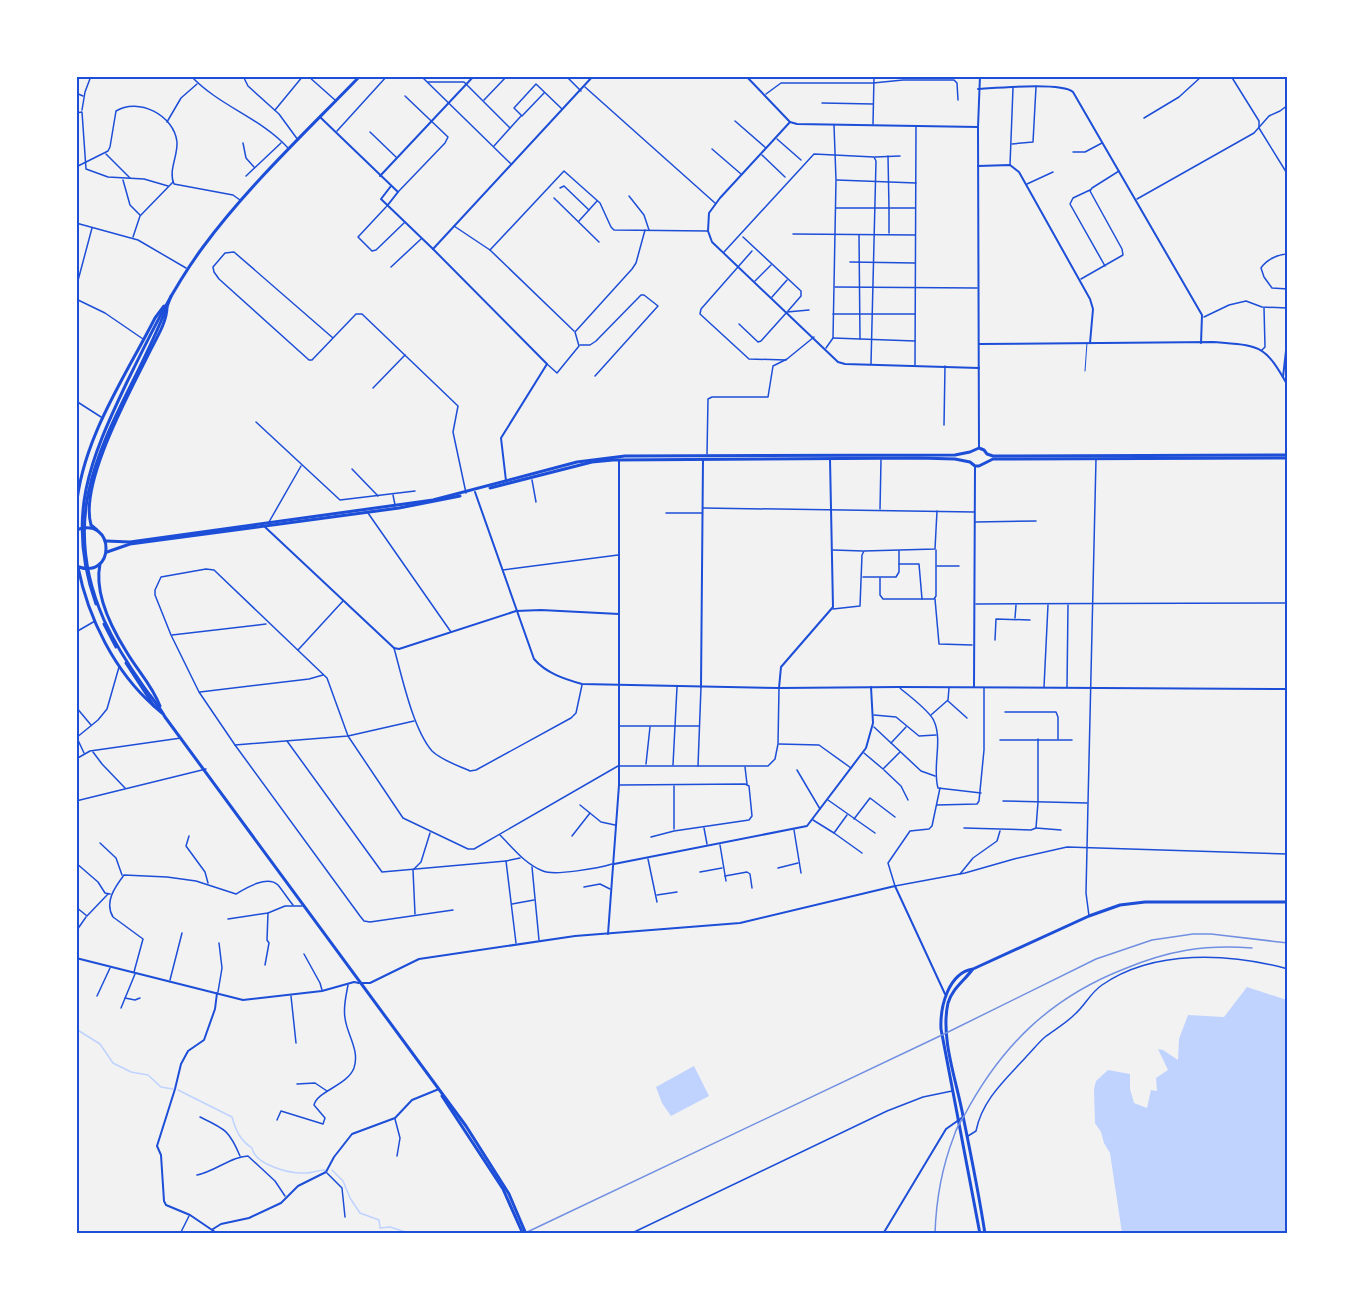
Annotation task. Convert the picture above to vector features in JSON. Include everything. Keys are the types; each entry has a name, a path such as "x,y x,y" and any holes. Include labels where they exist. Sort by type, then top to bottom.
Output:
{"main road":[{"path":"99,449 171,296 204,245 289,149 360,76"},
{"path":"154,706 116,644 104,619 89,573 85,520 90,485 99,449 152,330 166,306"},
{"path":"76,509 83,465 104,418 155,318 166,306"},
{"path":"165,717 153,691 126,651 108,616 99,585 100,564 107,552 106,541 91,525 89,513 98,465 159,332 166,306"},
{"path":"107,552 130,544 426,504 592,462 704,457 955,455 978,448 987,454 1287,456"},
{"path":"970,452 970,462"},
{"path":"986,462 987,454"},
{"path":"106,541 130,542 433,500 591,459 625,456 931,458 970,462 977,466 993,459 1287,456"},
{"path":"76,530 88,527 97,530"},
{"path":"100,564 87,569 77,567 95,621 120,666 136,688 165,717 206,769 439,1089 446,1104 503,1189 524,1233"},
{"path":"142,686 160,706"},
{"path":"980,1233 952,1090 941,1014 946,995 957,978 967,970 1120,904 1287,902"},
{"path":"973,969 949,998 946,1025 948,1059 963,1117 986,1233"}],"street":[{"path":"91,76 84,96 82,112 86,169 108,177 144,179 168,186"},
{"path":"191,76 212,96 248,116 289,149"},
{"path":"243,76 248,86 275,111 298,140"},
{"path":"275,111 303,76"},
{"path":"309,76 336,101"},
{"path":"335,132 387,76"},
{"path":"421,76 511,165"},
{"path":"380,176 474,76"},
{"path":"484,101 507,76"},
{"path":"566,76 581,91"},
{"path":"433,249 593,76"},
{"path":"746,76 790,122 801,125 978,128"},
{"path":"750,80 753,76"},
{"path":"873,125 874,76"},
{"path":"893,80 894,76"},
{"path":"957,76 958,100"},
{"path":"978,448 978,89 980,76"},
{"path":"1144,118 1179,97 1202,76"},
{"path":"1231,76 1259,121 1259,128 1287,175"},
{"path":"765,95 779,83 792,81 873,83 893,80 956,80"},
{"path":"427,82 460,81 466,84 510,128"},
{"path":"167,123 181,98 197,83"},
{"path":"522,116 514,106 534,84 537,84 563,110"},
{"path":"978,89 1013,86 1072,90 1202,317 1201,343"},
{"path":"1010,165 1013,86"},
{"path":"585,87 716,203"},
{"path":"1011,144 1033,142 1036,87"},
{"path":"76,93 84,96"},
{"path":"493,146 544,93"},
{"path":"404,223 374,251 358,238 447,140 446,135 405,96"},
{"path":"822,103 873,104"},
{"path":"1135,200 1254,133 1269,116 1287,105"},
{"path":"76,166 106,154 110,147 114,113 123,107 154,110 167,123 177,141 173,182 140,216 133,238"},
{"path":"76,113 82,112"},
{"path":"320,117 398,192"},
{"path":"735,121 767,148"},
{"path":"790,122 716,203 708,217 708,231 712,242 842,363 979,368"},
{"path":"826,348 833,339 835,287 836,154 834,125"},
{"path":"915,365 916,126"},
{"path":"370,132 396,157"},
{"path":"776,138 801,160"},
{"path":"246,176 281,142"},
{"path":"1073,152 1085,152 1103,142"},
{"path":"243,143 246,158 255,167"},
{"path":"712,149 742,175"},
{"path":"106,154 130,178"},
{"path":"761,154 785,177"},
{"path":"723,252 814,154 900,156"},
{"path":"888,156 889,235"},
{"path":"871,364 876,161 874,157"},
{"path":"978,166 1010,165 1026,184 1080,279 1093,307 1088,343"},
{"path":"490,250 564,171 597,201 612,229 620,231 708,231"},
{"path":"1026,184 1053,171"},
{"path":"1105,267 1070,204 1072,198 1090,190 1119,171"},
{"path":"123,179 130,205 140,216"},
{"path":"836,180 916,183"},
{"path":"173,182 179,186 233,195 241,201"},
{"path":"391,186 380,198 387,206 556,373 580,345 596,341 641,295 658,306 595,376"},
{"path":"560,188 564,186 589,210"},
{"path":"1080,279 1119,259 1124,253 1090,190"},
{"path":"629,196 644,215 649,230"},
{"path":"554,198 599,242"},
{"path":"578,222 597,201"},
{"path":"835,208 916,208"},
{"path":"76,224 133,238 188,270"},
{"path":"454,225 471,239 490,250 574,332 580,345"},
{"path":"76,288 92,228"},
{"path":"574,332 632,269 636,263 645,230"},
{"path":"793,234 916,236"},
{"path":"859,235 860,339"},
{"path":"739,324 758,342 761,341 802,294 743,237"},
{"path":"391,267 421,239"},
{"path":"752,251 701,309 701,316 749,359 787,360"},
{"path":"333,338 234,252 225,253 213,267 219,279 309,360 312,360 358,313 362,314 458,406 453,432 466,493"},
{"path":"1287,254 1269,260 1261,268 1272,288 1287,289"},
{"path":"850,262 916,263"},
{"path":"755,282 772,264"},
{"path":"771,297 788,279"},
{"path":"835,287 978,288"},
{"path":"76,299 105,313 144,340"},
{"path":"1202,317 1228,305 1246,301 1264,307 1287,308"},
{"path":"1262,351 1265,347 1264,307"},
{"path":"787,312 808,310"},
{"path":"833,314 915,315"},
{"path":"1284,380 1287,333"},
{"path":"698,766 704,457 708,399 712,397 768,397 773,366 787,360 814,337"},
{"path":"833,339 873,338 915,341"},
{"path":"979,344 1245,344 1271,357 1287,386"},
{"path":"373,388 405,355"},
{"path":"506,481 501,438 547,364"},
{"path":"944,425 945,366"},
{"path":"76,400 104,418"},
{"path":"256,422 340,500 414,491"},
{"path":"1089,916 1086,893 1096,458"},
{"path":"453,910 364,921 199,692 171,635 155,595 159,579 209,568 214,570 324,675 329,682 348,736 403,818 470,849 618,766 760,767 773,764 778,744 778,688 781,667 832,609 830,459"},
{"path":"880,511 881,459"},
{"path":"608,934 619,785 619,460"},
{"path":"269,523 302,465"},
{"path":"974,687 977,466"},
{"path":"352,469 379,496"},
{"path":"531,478 536,502"},
{"path":"475,492 534,658 540,666 553,674 582,684 778,688 1287,688"},
{"path":"393,494 394,505"},
{"path":"703,508 975,512"},
{"path":"367,512 451,632"},
{"path":"937,512 935,598 939,644 975,645"},
{"path":"666,513 703,513"},
{"path":"975,522 1036,521"},
{"path":"265,527 394,648 415,720 435,753 473,771 571,718 576,713 582,684"},
{"path":"833,550 936,549"},
{"path":"861,577 896,578 899,572 899,550"},
{"path":"832,609 860,606 864,551"},
{"path":"502,570 618,555"},
{"path":"899,564 919,564 922,600"},
{"path":"936,566 959,566"},
{"path":"880,578 881,598 922,600 935,598"},
{"path":"297,651 343,601"},
{"path":"975,604 1287,603"},
{"path":"1015,619 1016,604"},
{"path":"1067,688 1068,604"},
{"path":"1044,688 1048,605"},
{"path":"394,648 399,649 516,611 541,610 619,615"},
{"path":"995,640 996,619 1030,620"},
{"path":"76,632 95,621"},
{"path":"171,635 268,624"},
{"path":"85,753 77,737 92,726 109,706 120,666"},
{"path":"199,692 309,679 324,675"},
{"path":"674,766 677,687"},
{"path":"500,834 522,857 547,873 593,869 807,826 863,753 873,726 871,687"},
{"path":"899,687 935,722 935,777 940,789 932,826 910,831 888,863 895,886 949,998"},
{"path":"930,716 948,700 949,687"},
{"path":"937,805 977,804 981,793 984,750 984,687"},
{"path":"948,700 967,718"},
{"path":"76,707 92,726"},
{"path":"1005,712 1056,712 1058,740"},
{"path":"874,715 896,717 919,736 936,735"},
{"path":"235,745 348,736 415,720"},
{"path":"619,726 699,726"},
{"path":"646,766 650,726"},
{"path":"873,726 921,771 935,777"},
{"path":"891,743 907,726"},
{"path":"76,759 93,751 182,738"},
{"path":"1036,828 1038,739"},
{"path":"1000,740 1072,740"},
{"path":"287,741 382,872 506,861 522,857"},
{"path":"778,744 819,745 852,769"},
{"path":"93,751 126,789"},
{"path":"883,769 900,752"},
{"path":"863,753 901,786 908,800"},
{"path":"651,837 674,831 751,819 745,767"},
{"path":"76,801 206,769"},
{"path":"797,770 820,810"},
{"path":"619,785 747,784"},
{"path":"674,785 674,831"},
{"path":"940,789 981,793"},
{"path":"854,819 870,798 895,817"},
{"path":"828,800 875,833"},
{"path":"1004,801 1088,803"},
{"path":"580,806 603,823 616,825"},
{"path":"572,836 590,813"},
{"path":"834,833 848,814"},
{"path":"813,820 862,853"},
{"path":"704,827 707,846"},
{"path":"964,828 1061,830"},
{"path":"794,830 801,873"},
{"path":"960,874 973,858 997,841 1000,830"},
{"path":"415,915 413,870 421,862 430,832"},
{"path":"189,836 186,846 205,872 208,884"},
{"path":"100,843 116,858 122,876"},
{"path":"720,844 726,881"},
{"path":"76,958 243,1000 322,991 354,982 364,984 419,959 539,940 740,923 895,886 960,874 1056,848 1287,854"},
{"path":"647,857 657,902"},
{"path":"506,861 516,944"},
{"path":"76,863 98,882 105,893 110,894"},
{"path":"778,868 800,863"},
{"path":"532,865 539,940"},
{"path":"700,872 724,868"},
{"path":"725,876 747,872 750,874 752,888"},
{"path":"77,930 126,874 167,877 208,884 236,894 253,884 273,882 293,906"},
{"path":"584,887 600,884 611,890"},
{"path":"655,895 677,892"},
{"path":"110,894 111,915 143,939 121,1008"},
{"path":"511,904 535,900"},
{"path":"228,919 268,913 285,906 306,906"},
{"path":"76,907 87,916"},
{"path":"265,965 269,944 267,940 268,913"},
{"path":"169,981 182,933"},
{"path":"218,1233 190,1215 166,1205 161,1155 157,1146 176,1089 181,1064 188,1051 203,1042 215,1009 222,969 219,943"},
{"path":"304,954 321,983 322,991"},
{"path":"966,1137 976,1131 980,1116 998,1086 1037,1045 1072,1017 1092,993 1109,981 1138,968 1181,957 1228,959 1287,969"},
{"path":"97,996 110,968"},
{"path":"277,1120 281,1111 323,1124 325,1118 316,1109 315,1102 319,1095 332,1090 351,1073 355,1064 356,1051 345,1020 348,984"},
{"path":"291,995 296,1043"},
{"path":"125,998 135,1000 140,998"},
{"path":"297,1084 315,1083 327,1092"},
{"path":"209,1233 221,1224 249,1218 281,1203 298,1186 326,1172 334,1157 352,1134 395,1118 412,1100 439,1089"},
{"path":"630,1233 902,1104 923,1096 952,1090"},
{"path":"200,1117 224,1128 235,1143 240,1157"},
{"path":"883,1233 946,1129 963,1117"},
{"path":"395,1118 400,1138 397,1156"},
{"path":"197,1175 209,1173 230,1160 246,1156 279,1185 286,1197"},
{"path":"326,1172 342,1188 345,1217"},
{"path":"180,1233 190,1215"}],"lane":[{"path":"1085,371 1088,343"}],"water":[{"path":"1247,987 1287,1000 1287,1233 1122,1233 1110,1153 1095,1123 1094,1089 1096,1081 1108,1070 1130,1074 1130,1089 1134,1103 1147,1108 1151,1090 1157,1091 1156,1078 1168,1070 1158,1049 1178,1060 1179,1039 1188,1015 1224,1017"},
{"path":"694,1066 709,1096 671,1116 662,1103 656,1087"}],"waterway":[{"path":"76,1029 100,1044 113,1063 131,1072 148,1075 161,1087 173,1089"},
{"path":"178,1090 232,1117 241,1138 266,1164 299,1173 325,1170"},
{"path":"332,1170 343,1181 360,1213 379,1220 380,1228 390,1227 412,1234"}],"railway":[{"path":"523,1234 942,1035 1096,959 1152,940 1193,934 1288,943"},
{"path":"935,1234 940,1184 957,1128 994,1068 1030,1027 1073,994 1140,963 1187,950 1218,947 1252,948"}]}
